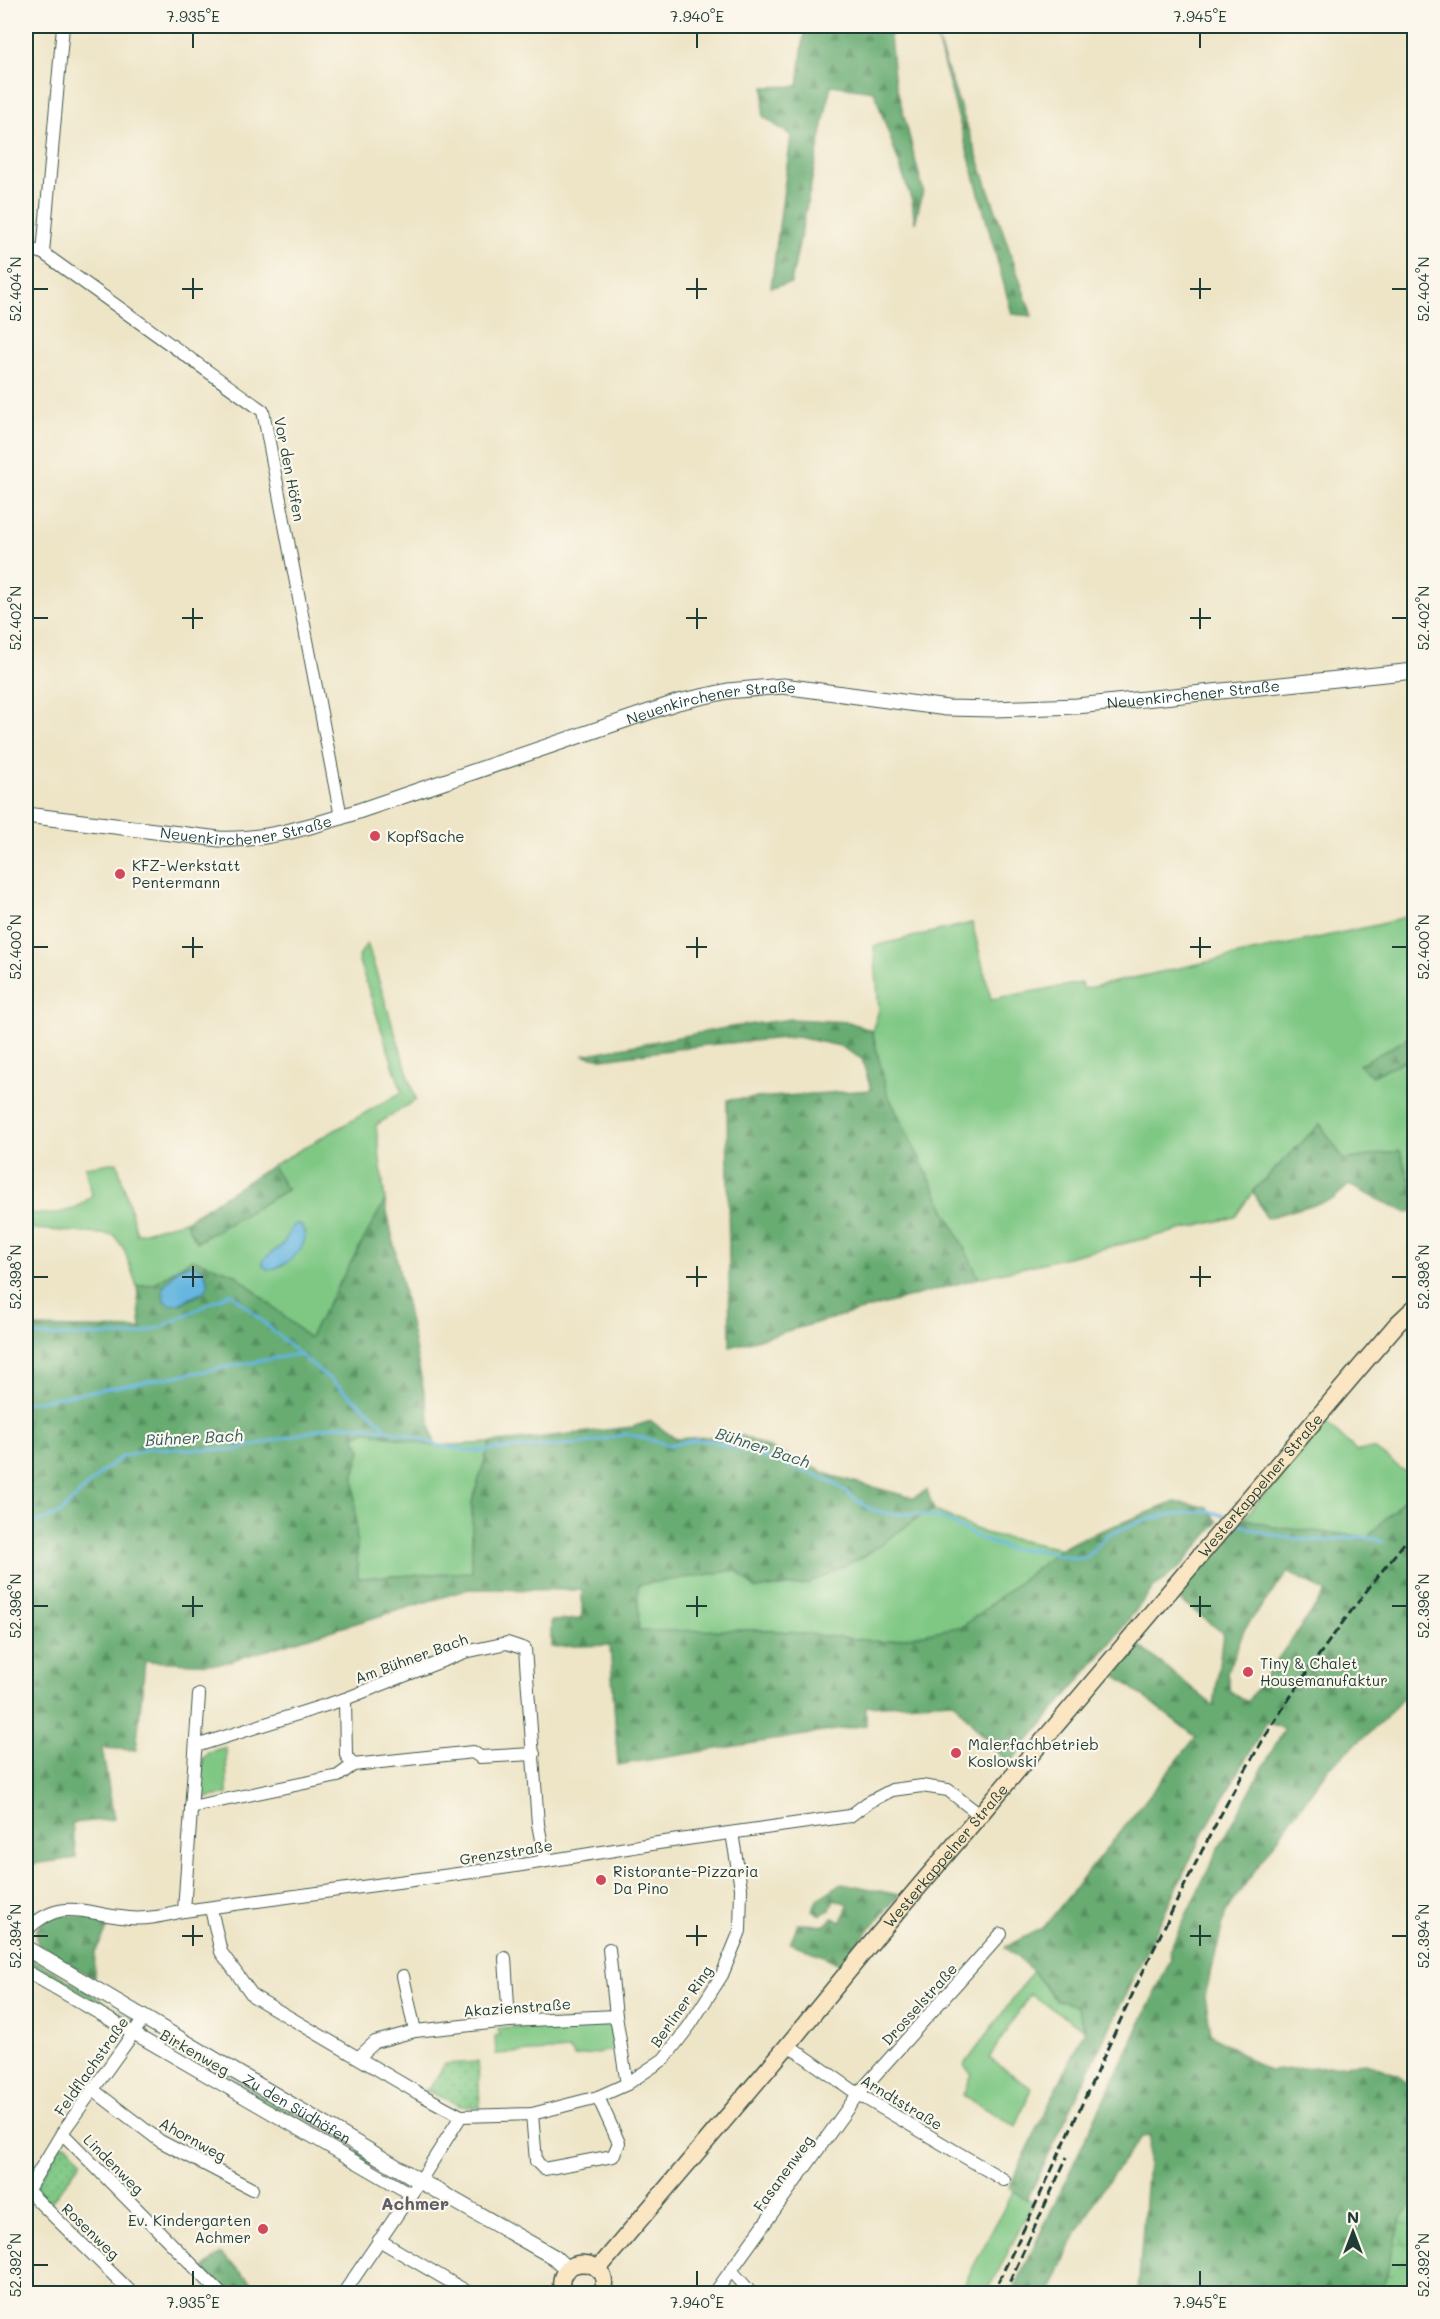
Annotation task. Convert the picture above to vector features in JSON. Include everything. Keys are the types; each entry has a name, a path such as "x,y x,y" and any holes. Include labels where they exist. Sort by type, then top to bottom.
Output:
{"main road":[{"name":"Westerkappelner Straße","path":"598,2269 1389,1332 1414,1308"},
{"path":"563,2294 561,2280 567,2269 580,2263 587,2263 598,2269 604,2282 602,2294"}],"street":[{"path":"43,253 63,26"},
{"name":"Vor den Höfen","path":"26,248 43,253 263,411 341,817"},
{"name":"Neuenkirchener Straße","path":"26,815 236,840 292,832 678,702 728,691 783,686 947,708 993,710 1077,706 1414,671"},
{"name":"Am Bühner Bach","path":"196,1746 345,1699 465,1652 507,1643 525,1649 538,1824 545,1861"},
{"path":"184,1911 199,1695"},
{"name":"Am Bühner Bach","path":"345,1699 346,1755 353,1765"},
{"path":"191,1807 338,1776 353,1765 473,1752 480,1757 534,1754"},
{"name":"Grenzstraße","path":"26,1931 38,1918 58,1910 82,1910 130,1918 155,1917 850,1816 867,1803 892,1790 922,1786 948,1790 981,1816"},
{"name":"Berliner Ring","path":"461,2116 532,2114 598,2097 627,2084 664,2059 690,2025 722,1975 740,1931 741,1888 732,1833"},
{"path":"211,1909 222,1952 253,1996 461,2116 343,2294"},
{"name":"Drosselstraße","path":"858,2094 1001,1934"},
{"name":"Zu den Südhöfen","path":"26,1948 420,2181 554,2257 567,2269"},
{"path":"609,1949 616,2016 627,2084"},
{"path":"505,1958 509,2021"},
{"name":"Birkenweg","path":"26,1971 411,2194"},
{"path":"403,1976 415,2031"},
{"name":"Akazienstraße","path":"359,2057 375,2042 415,2031 509,2021 616,2016"},
{"name":"Feldflachstraße","path":"26,2191 62,2133 144,2018"},
{"name":"Arndtstraße","path":"788,2045 858,2094 1004,2180"},
{"name":"Ahornweg","path":"92,2090 160,2141 252,2189"},
{"name":"Fasanenweg","path":"714,2294 858,2094"},
{"path":"532,2114 536,2162 544,2169 614,2156 619,2143 598,2097"},
{"name":"Lindenweg","path":"62,2133 221,2294"},
{"name":"Rosenweg","path":"26,2191 133,2294"},
{"path":"379,2240 471,2294"},
{"path":"731,2270 752,2294"},
{"path":"26,2285 35,2294"}],"green space":[{"path":"805,26 889,26 894,77 923,190 915,223 912,201 874,91 831,85 791,283 771,287 791,136 763,116 764,87 798,86"},
{"path":"936,36 1032,316 1012,314"},
{"path":"1414,914 1414,1035 1360,1065 1372,1076 1414,1056 1414,1196 1400,1151 1344,1160 1320,1124 1253,1191 1235,1217 979,1278 887,1093 872,1031 879,1010 874,946 972,923 991,999 1081,983 1083,989 1381,924"},
{"path":"367,943 416,1100 376,1125 385,1201 309,1339 235,1274 192,1259 154,1284 137,1286 124,1249 114,1235 26,1227 26,1212 53,1214 71,1210 92,1195 85,1167 117,1162 137,1234 185,1221 197,1242 287,1190 272,1166 402,1092 358,958"},
{"path":"791,1019 849,1022 872,1031 887,1093 979,1278 730,1347 727,1100 871,1090 862,1059 840,1046 797,1037 706,1045 603,1059 583,1055 731,1027"},
{"path":"1414,1035 1414,1056 1372,1076 1359,1065"},
{"path":"1320,1124 1344,1160 1400,1151 1414,1196 1414,1211 1405,1212 1349,1185 1333,1199 1266,1218 1253,1191"},
{"path":"272,1166 287,1190 197,1242 185,1221"},
{"path":"385,1201 435,1446 365,1431 354,1437 361,1450 354,1475 358,1578 472,1572 472,1502 490,1443 632,1427 651,1421 676,1439 740,1435 833,1476 913,1498 927,1490 934,1510 919,1517 864,1556 808,1584 756,1589 736,1570 638,1585 639,1631 769,1630 884,1642 963,1626 1061,1549 1080,1539 1175,1502 1206,1507 1218,1522 1180,1567 1153,1588 1113,1640 1008,1765 953,1701 866,1706 866,1725 618,1765 610,1645 551,1647 551,1621 582,1619 582,1590 469,1589 220,1664 145,1661 136,1750 102,1748 114,1819 72,1823 76,1858 26,1865 26,1327 141,1329 137,1286 154,1284 192,1259 235,1274 309,1338","holes":["178,1269 205,1273 203,1293 181,1304 163,1287"]},
{"path":"1326,1423 1357,1451 1374,1449 1414,1478 1414,1489 1368,1537 1273,1527 1244,1518"},
{"path":"365,1431 434,1446 490,1443 472,1502 472,1572 358,1578 354,1475 361,1450 354,1437"},
{"path":"1414,1489 1414,1685 1383,1721 1328,1768 1226,1911 1205,1996 1211,2034 1268,2071 1366,2063 1398,2075 1414,2091 1414,2203 1401,2218 1382,2293 1138,2293 1150,2136 1141,2137 1101,2191 1072,2242 1050,2293 1012,2293 1171,1959 1169,1951 1215,1855 1284,1729 1267,1722 1201,1837 1027,2200 1009,2188 1085,2029 1077,2006 1056,2000 1033,1971 1005,1947 1044,1927 1196,1737 1110,1671 1136,1643 1214,1706 1223,1633 1175,1596 1244,1518 1273,1527 1368,1537","holes":["1288,1572 1326,1592 1247,1702 1230,1691 1227,1673 1245,1628"]},
{"path":"934,1510 984,1533 1061,1549 963,1626 883,1642 769,1630 638,1631 638,1585 736,1570 756,1589 808,1584 864,1556 919,1517"},
{"path":"226,1747 227,1794 199,1799 203,1759 209,1752"},
{"path":"842,1883 899,1895 839,1964 790,1943 798,1924 825,1925 832,1918 842,1922 848,1904 834,1899 830,1910 820,1915 812,1910 818,1899"},
{"path":"62,1914 111,1922 95,1952 94,1978 39,1946 36,1930 44,1921"},
{"path":"26,1955 134,2020 132,2023 26,1960"},
{"path":"1033,1971 1056,2000 1077,2006 1085,2030 1030,1994 989,2058 1031,2088 1016,2127 963,2095 972,2074 964,2066"},
{"path":"609,2021 614,2050 574,2057 569,2050 496,2054 495,2037 499,2036 498,2028"},
{"path":"188,2052 409,2182 406,2184 398,2182 210,2071 187,2055"},
{"path":"478,2062 480,2108 461,2106 425,2090 430,2088 445,2064"},
{"path":"68,2145 82,2161 48,2206 34,2190 58,2148"},
{"path":"1013,2191 1033,2203 987,2293 959,2294"},
{"path":"1414,2203 1414,2293 1382,2293 1401,2218"},
{"path":"221,2254 264,2293 227,2293 203,2269"}],"water":[{"path":"300,1224 304,1232 302,1247 291,1259 276,1268 269,1270 263,1266 263,1261 282,1245 291,1228"},
{"path":"189,1265 200,1267 207,1278 207,1288 181,1303 169,1304 164,1300 163,1287 178,1269"}],"waterway":[{"path":"26,1336 137,1335 161,1327 231,1293 299,1354"},
{"path":"26,1403 299,1354 370,1412 382,1423 385,1430"},
{"name":"Bühner Bach","path":"26,1526 59,1514 104,1470 122,1457 149,1448 234,1450 337,1425 362,1426 403,1433 440,1446 474,1451 580,1444 627,1434 669,1445 696,1440 712,1441 805,1471 833,1483 870,1509 891,1514 918,1514 944,1519 983,1540 1010,1549 1039,1550 1076,1559 1088,1556 1107,1535 1139,1522 1172,1514 1209,1511 1225,1516"},
{"name":"Bühner Bach","path":"1236,1522 1269,1534 1304,1540 1363,1537 1383,1542"}],"railway":[{"path":"992,2294 1173,1909 1238,1783 1277,1717 1320,1653 1414,1531"},
{"path":"1004,2294 1067,2157"}],"place":[{"name":"KopfSache","path":"375,836"},
{"name":"KFZ-Werkstatt Pentermann","path":"120,874"},
{"name":"Tiny & Chalet Housemanufaktur","path":"1248,1672"},
{"name":"Malerfachbetrieb Koslowski","path":"956,1753"},
{"name":"Ristorante-Pizzaria Da Pino","path":"601,1880"},
{"name":"Ev. Kindergarten Achmer","path":"263,2229"}],"district":[{"name":"Achmer","path":"415,2203"}]}
